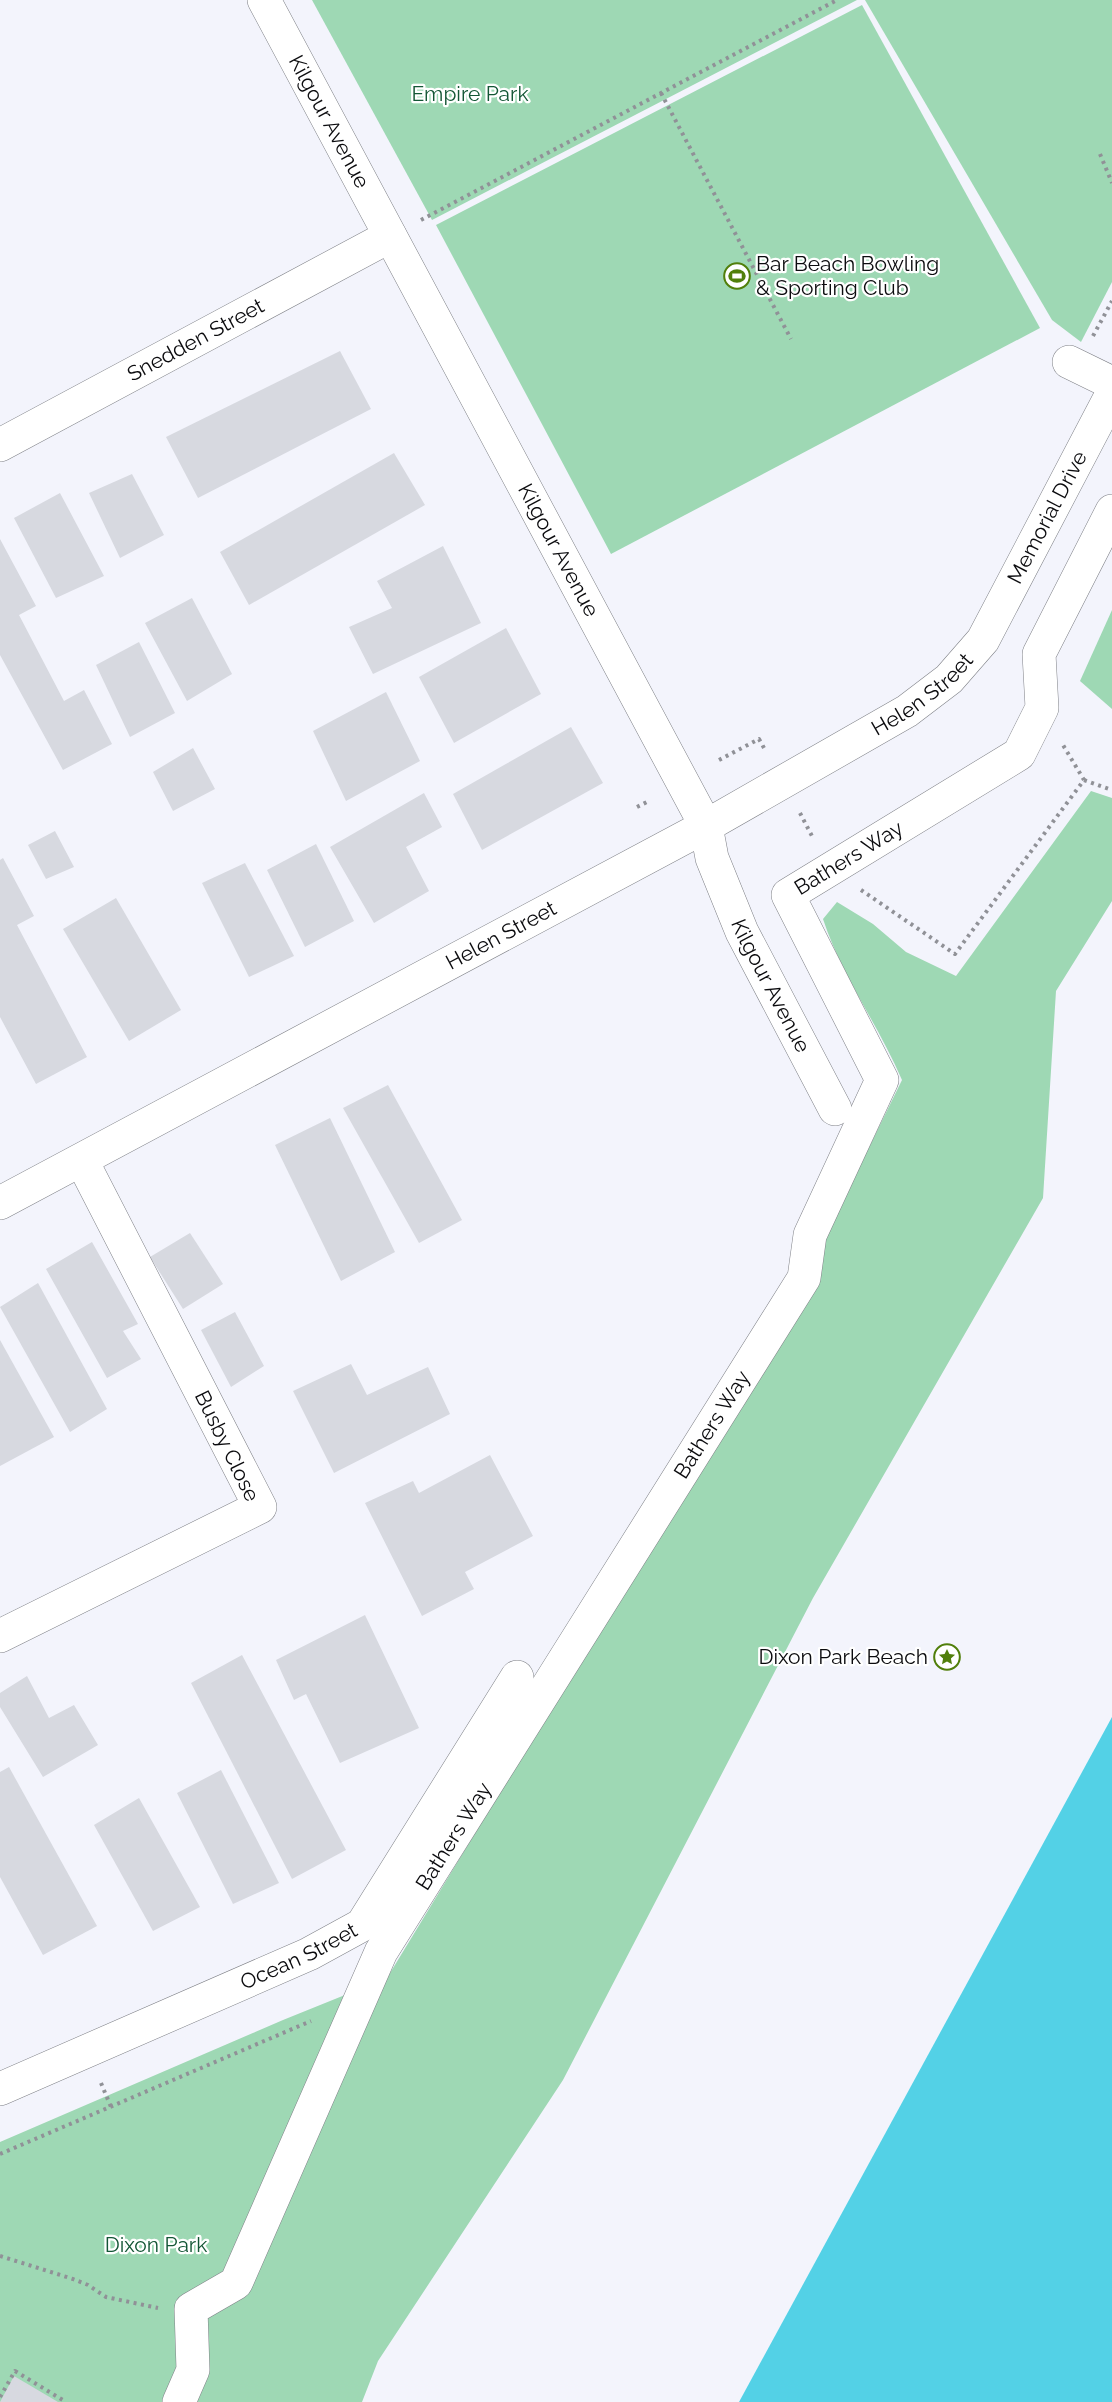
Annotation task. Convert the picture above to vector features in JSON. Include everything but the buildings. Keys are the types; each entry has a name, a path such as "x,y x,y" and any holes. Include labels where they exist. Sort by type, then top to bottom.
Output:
{"street":[{"name":"Kilgour Avenue","path":"264,0 706,826 712,858 742,932 835,1109"},
{"name":"Snedden Street","path":"0,445 390,236"},
{"path":"1069,362 1112,383"},
{"name":"Memorial Drive","path":"983,640 1112,394"},
{"name":"Bathers Way","path":"191,2309 236,2283 381,1952 804,1278 810,1236 882,1080 788,895 1019,754 1042,708 1039,654 1112,510"},
{"name":"Helen Street","path":"0,1203 706,826 907,711 949,679 983,640"},
{"name":"Busby Close","path":"0,1636 260,1507 82,1161"},
{"name":"Ocean Street","path":"0,2089 309,1954 362,1926 517,1677"},
{"path":"179,2402 193,2370 191,2309"}],"path":[{"path":"390,236 837,0"},
{"path":"661,93 791,339"},
{"path":"1100,154 1112,183"},
{"path":"1042,708 1084,780 1112,790"},
{"path":"718,760 759,739 764,748"},
{"path":"830,869 955,954 1084,780"},
{"path":"637,807 649,801"},
{"path":"0,2154 254,2047 311,2021 317,2013"},
{"path":"0,2256 73,2279 88,2285 106,2297 165,2310 191,2309"},
{"path":"0,2397 15,2371 66,2402"}],"green space":[{"name":"Empire Park","path":"312,0 857,0 432,220"},
{"path":"865,0 1112,0 1112,282 1081,342 1052,320"},
{"name":"Bar Beach Bowling & Sporting Club","path":"862,5 1040,328 611,554 436,225"},
{"path":"1112,610 1112,709 1080,681"},
{"name":"Dixon Park","path":"1091,791 1112,798 1112,901 1056,991 1043,1198 813,1598 563,2080 378,2361 362,2402 0,2402 0,2142 283,2020 387,1978 581,1659 823,1241 902,1080 840,961 823,919 837,902 873,924 906,952 956,976"}],"water":[{"path":"1112,1717 1112,2402 739,2402"}],"place":[{"name":"Bar Beach Bowling & Sporting Club","path":"737,276"},
{"name":"Dixon Park Beach","path":"947,1657"}]}
